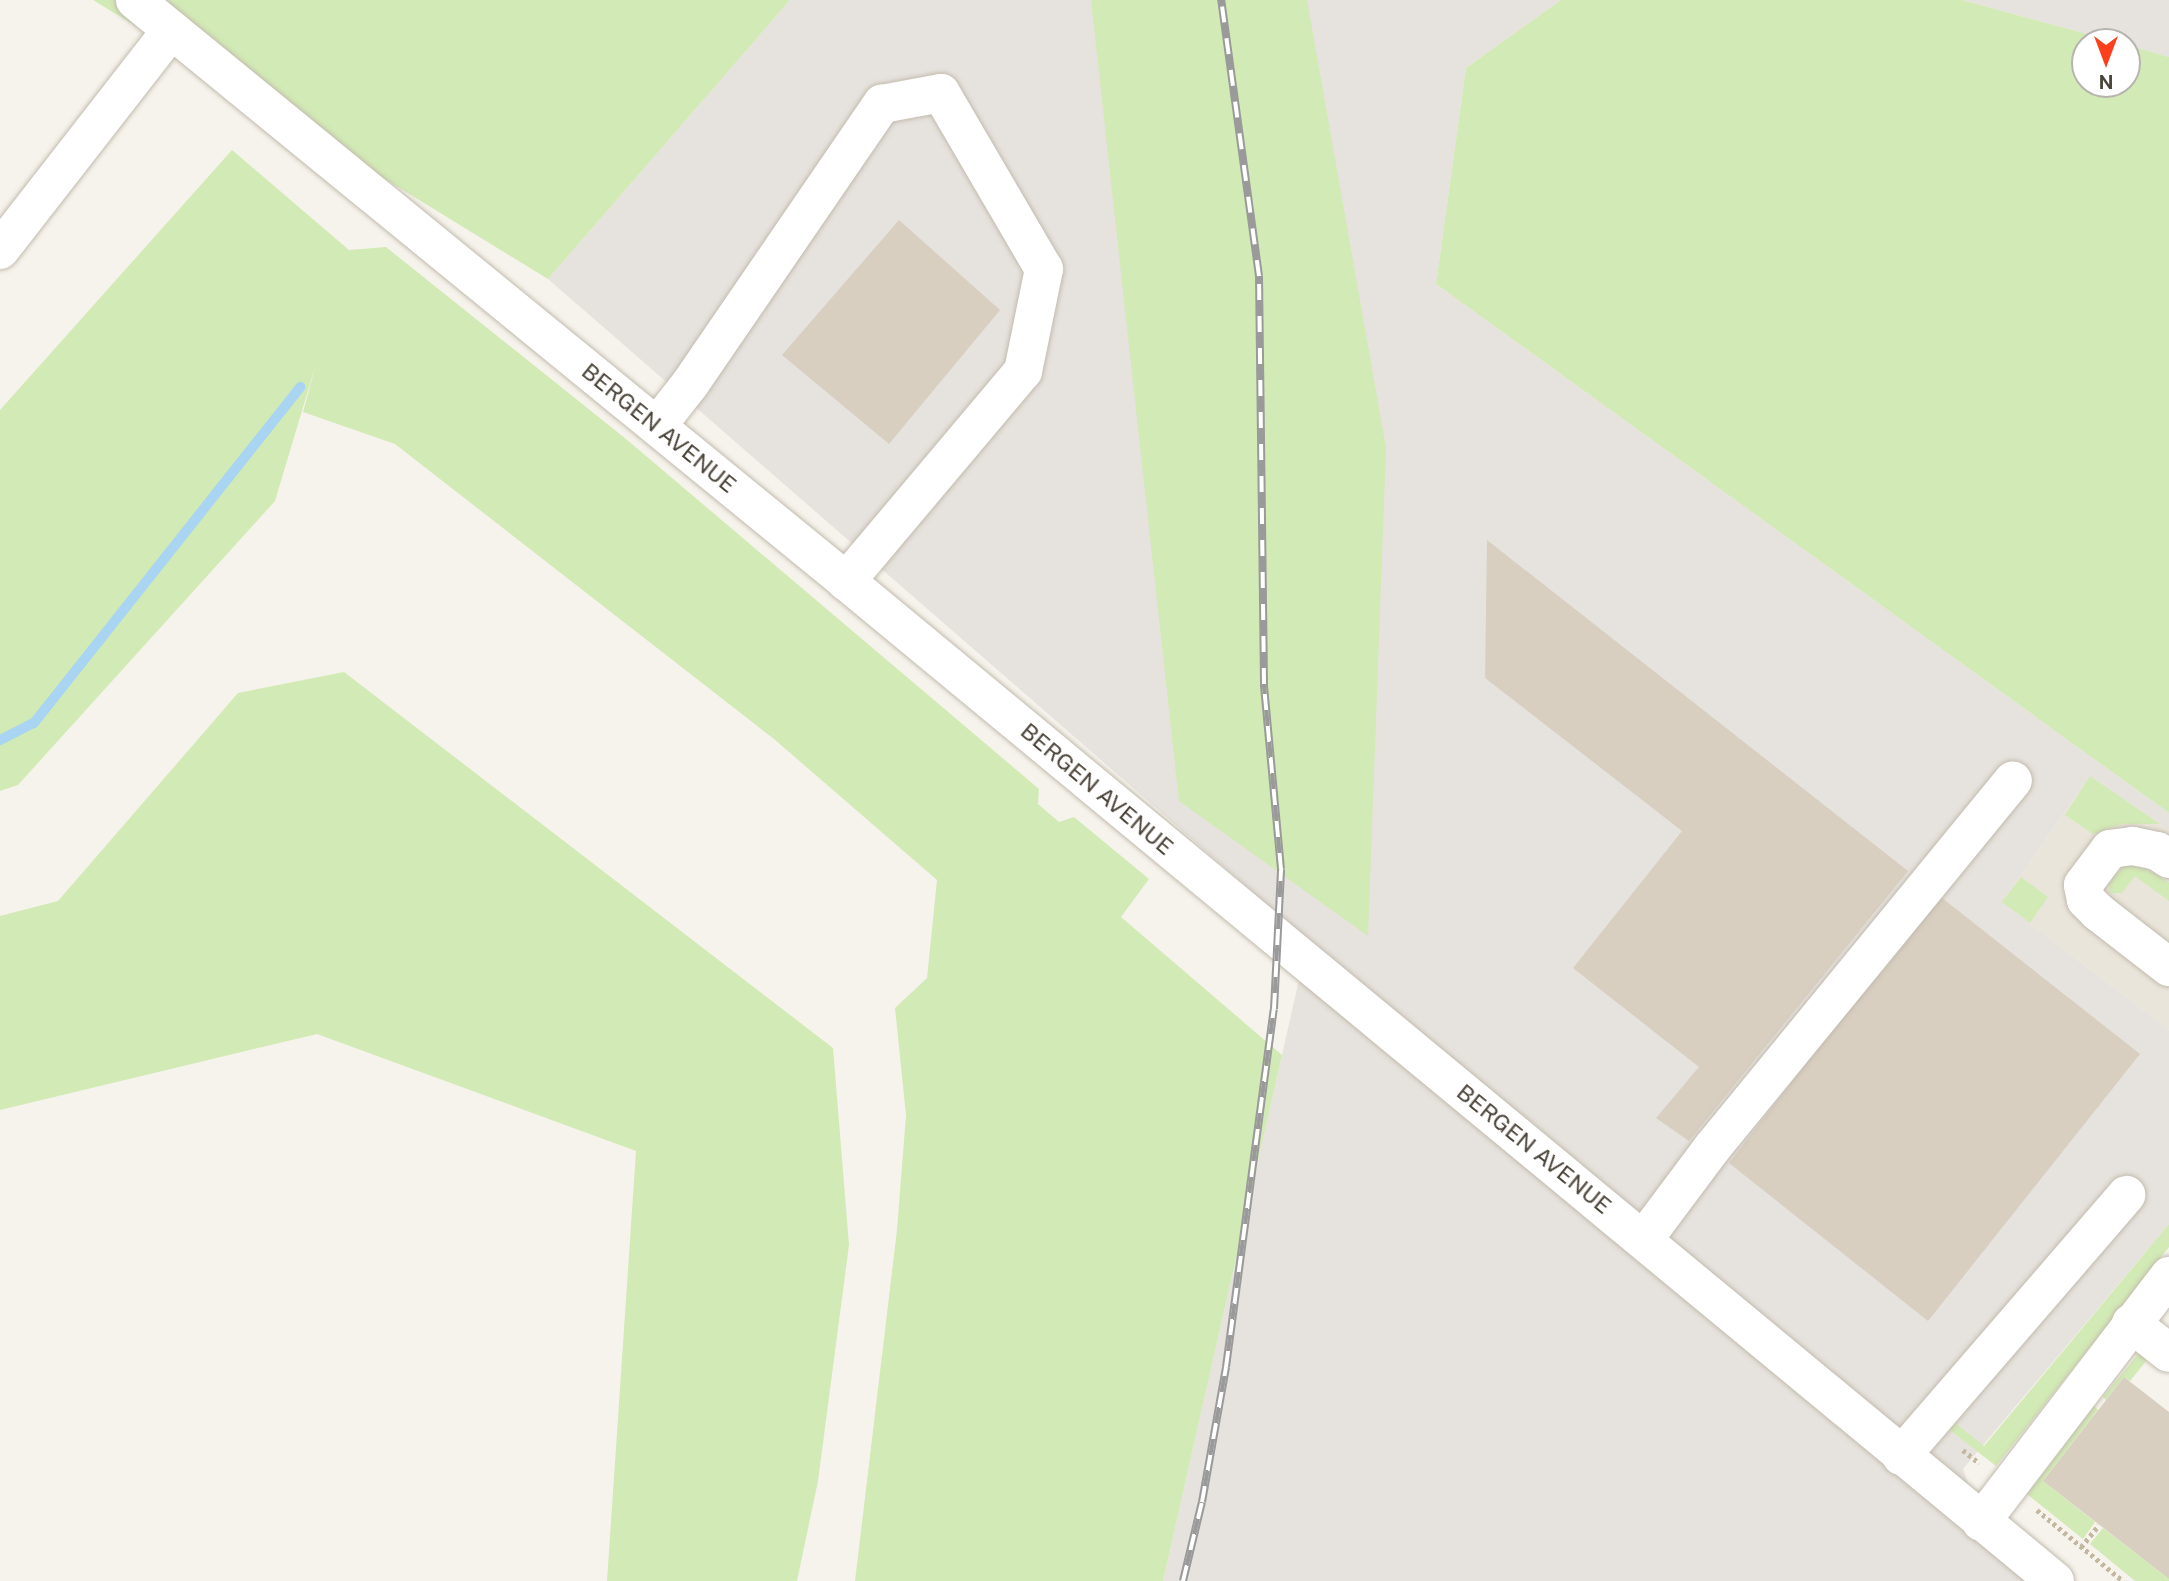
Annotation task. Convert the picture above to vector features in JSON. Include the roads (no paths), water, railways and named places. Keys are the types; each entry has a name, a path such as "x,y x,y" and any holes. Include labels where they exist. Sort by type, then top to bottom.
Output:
{"street":[{"name":"BERGEN AVENUE","path":"135,0 846,581 2055,1581"},
{"path":"0,250 171,30"},
{"path":"657,426 690,384 882,104 941,93 1044,269 1023,371 846,581"},
{"path":"1644,1239 1712,1148 2013,780"},
{"path":"2169,859 2157,850 2110,849 2083,885 2086,900 2098,912 2169,967"},
{"path":"1901,1456 2126,1195"},
{"path":"1981,1521 2169,1276"},
{"path":"2131,1323 2169,1353"}],"waterway":[{"path":"0,740 34,723 300,387"}],"railway":[{"path":"1183,1581 1202,1502 1226,1367 1274,1009 1281,869 1264,684 1259,276 1221,0"}]}
